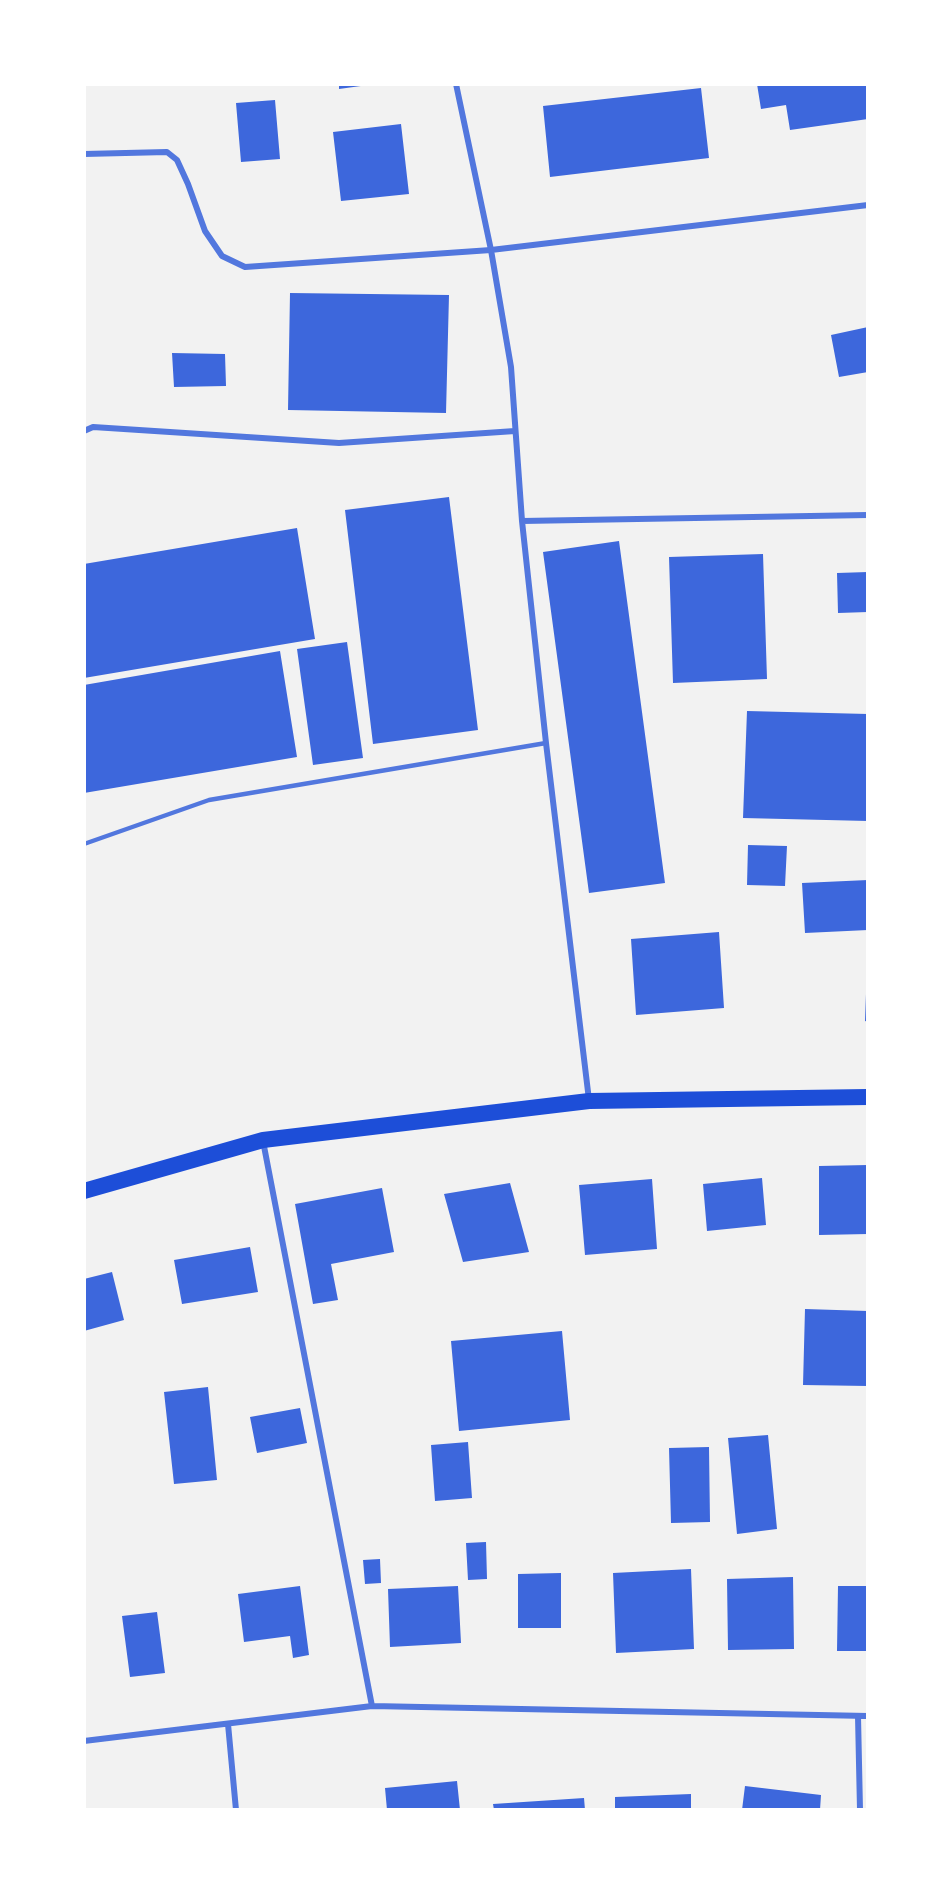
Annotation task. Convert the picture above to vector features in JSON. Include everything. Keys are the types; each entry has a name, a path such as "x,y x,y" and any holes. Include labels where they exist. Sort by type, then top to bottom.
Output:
{"highway":[{"path":"84,1191 262,1140 589,1101 868,1097"}],"street":[{"path":"456,84 491,250 510,367 522,521 589,1101"},
{"path":"84,154 167,152 177,160 189,184 205,231 222,256 245,267 491,250 868,206"},
{"path":"84,426 339,443 515,431"},
{"path":"84,431 93,427"},
{"path":"522,521 868,515"},
{"path":"262,1140 372,1706"},
{"path":"84,1741 372,1706 868,1716"},
{"path":"858,1716 860,1810"},
{"path":"228,1724 236,1810"}],"lane":[{"path":"84,844 209,800 546,743"}],"building":[{"path":"339,84 368,84 368,85 339,89"},
{"path":"757,84 868,84 868,95 866,96 868,119 790,130 786,105 761,109"},
{"path":"701,88 709,158 550,177 543,106"},
{"path":"275,100 280,159 241,162 236,103"},
{"path":"401,124 409,194 341,201 333,132"},
{"path":"290,293 449,295 446,413 288,410"},
{"path":"868,327 868,372 839,377 831,335"},
{"path":"172,353 225,354 226,386 174,387"},
{"path":"449,497 478,730 373,744 345,510"},
{"path":"297,528 315,639 84,678 84,564"},
{"path":"619,541 665,883 589,893 543,552"},
{"path":"763,554 767,679 673,683 669,557"},
{"path":"868,572 868,612 838,613 837,573"},
{"path":"347,642 363,758 313,765 297,649"},
{"path":"280,651 297,757 84,793 84,685"},
{"path":"747,711 868,714 868,821 743,818"},
{"path":"748,845 787,846 785,886 747,885"},
{"path":"868,880 868,930 805,933 802,883"},
{"path":"719,932 724,1008 636,1015 631,939"},
{"path":"866,994 868,994 868,1022 865,1021"},
{"path":"868,1165 868,1234 819,1235 819,1166"},
{"path":"762,1178 766,1225 707,1231 703,1184"},
{"path":"652,1179 657,1249 585,1255 579,1185"},
{"path":"510,1183 529,1252 463,1262 444,1194"},
{"path":"382,1188 394,1252 331,1264 338,1300 313,1304 295,1204"},
{"path":"250,1247 258,1292 182,1304 174,1260"},
{"path":"112,1272 124,1320 84,1331 84,1279"},
{"path":"805,1309 868,1311 868,1386 803,1385"},
{"path":"562,1331 570,1420 459,1431 451,1341"},
{"path":"208,1387 217,1480 174,1484 164,1392"},
{"path":"300,1408 307,1443 257,1453 250,1417"},
{"path":"768,1435 777,1529 737,1534 728,1438"},
{"path":"468,1442 472,1498 435,1501 431,1445"},
{"path":"709,1447 710,1522 671,1523 669,1448"},
{"path":"486,1542 487,1579 468,1580 466,1543"},
{"path":"380,1559 381,1583 365,1584 363,1560"},
{"path":"691,1569 694,1649 616,1653 613,1573"},
{"path":"561,1573 561,1628 518,1628 518,1574"},
{"path":"793,1577 794,1649 728,1650 727,1579"},
{"path":"300,1586 309,1655 293,1658 290,1636 244,1642 238,1594"},
{"path":"458,1586 461,1643 390,1647 388,1589"},
{"path":"838,1586 868,1586 868,1651 837,1651"},
{"path":"157,1612 165,1673 130,1677 122,1616"},
{"path":"457,1781 460,1810 387,1810 385,1788"},
{"path":"745,1786 821,1795 820,1810 742,1810"},
{"path":"691,1794 691,1810 615,1810 615,1797"},
{"path":"584,1798 585,1810 494,1810 493,1804"}]}
